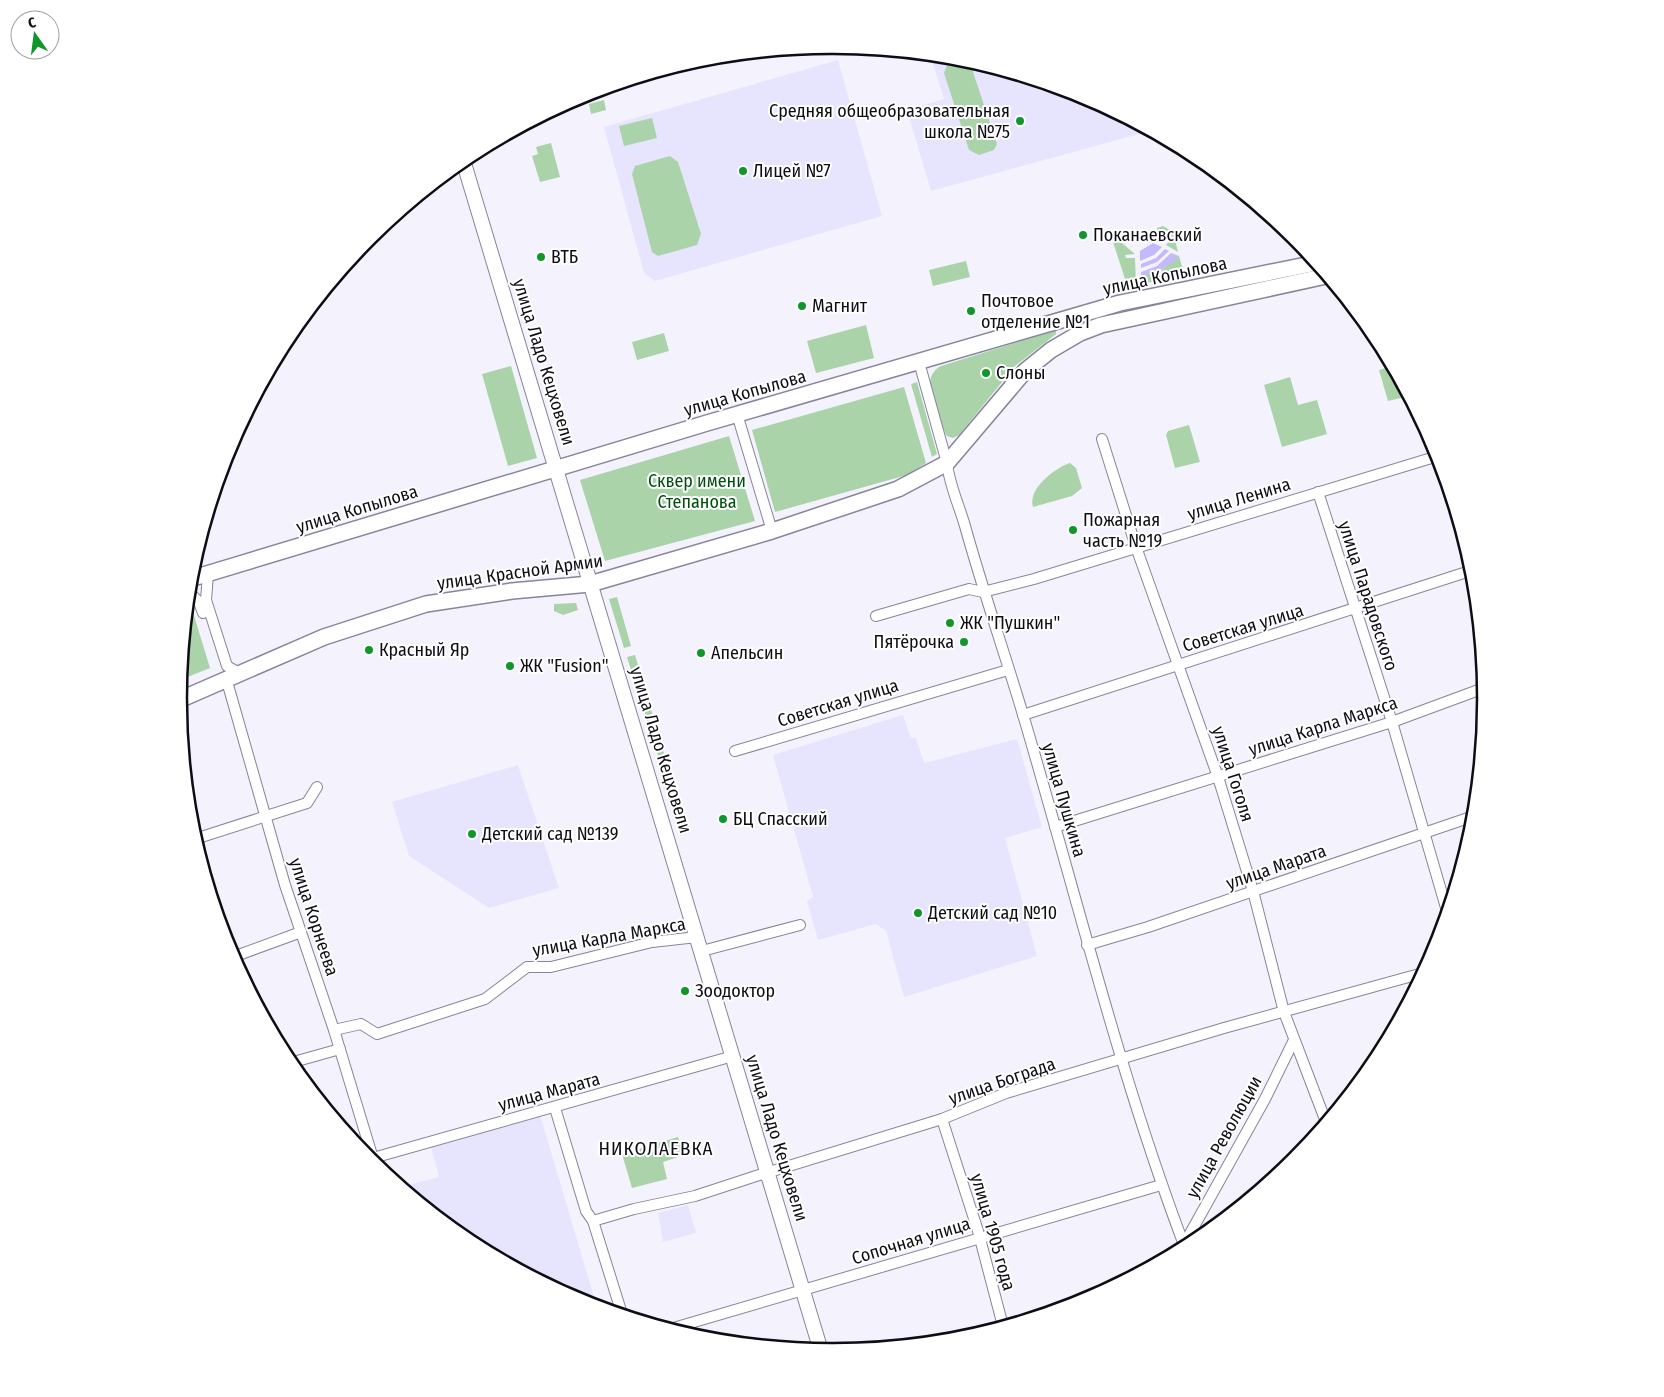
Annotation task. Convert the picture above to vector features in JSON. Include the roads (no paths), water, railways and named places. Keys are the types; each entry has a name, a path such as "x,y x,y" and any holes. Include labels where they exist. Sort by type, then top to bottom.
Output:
{"main road":[{"name":"улица Ладо Кецховели","path":"466,168 819,1343"},
{"name":"улица Копылова","path":"199,576 736,414 1120,303 1309,264"},
{"name":"улица Копылова","path":"1080,333 1101,325 1320,277"},
{"name":"улица Красной Армии","path":"187,697 324,637 426,604 512,591 590,584 772,531 898,489 947,463 1026,371 1052,350 1080,333"}],"street":[{"name":"улица Пушкина","path":"919,362 947,463 948,476 958,502 983,592 1023,715 1120,1059 1161,1185 1181,1240"},
{"path":"736,414 772,531"},
{"name":"улица Гоголя","path":"1102,439 1136,547 1218,777 1253,891 1284,1012 1324,1116"},
{"name":"улица Ленина","path":"876,616 969,589 983,592 1430,458"},
{"name":"улица Парадовского","path":"1318,492 1392,722 1444,902"},
{"name":"Советская улица","path":"1023,715 1464,573"},
{"name":"улица Корнеева","path":"208,574 206,600 227,666 233,676 266,818 340,1049 367,1145"},
{"path":"196,599 199,602 221,668 220,674 210,686"},
{"name":"Советская улица","path":"735,751 1008,670"},
{"name":"улица Карла Маркса","path":"1055,827 1392,722 1477,691"},
{"path":"203,837 266,818 307,803 317,787"},
{"name":"улица Марата","path":"1087,945 1465,819"},
{"path":"699,944 800,925"},
{"path":"240,954 301,932"},
{"name":"улица Карла Маркса","path":"334,1030 361,1024 376,1034 485,999 527,967 551,967 652,942 699,944"},
{"name":"улица Бограда","path":"593,1221 634,1209 695,1196 942,1119 1006,1093 1414,976"},
{"name":"улица Революции","path":"1191,1234 1265,1099 1294,1040"},
{"path":"299,1061 340,1049"},
{"name":"улица Марата","path":"378,1156 555,1108 733,1056"},
{"path":"555,1108 586,1211 593,1221 620,1307"},
{"name":"улица 1905 года","path":"942,1119 979,1238 1001,1320"},
{"name":"Сопочная улица","path":"683,1325 1161,1185"}],"place":[{"name":"Средняя общеобразовательная школа №75","path":"1020,121"},
{"name":"Лицей №7","path":"743,171"},
{"name":"Поканаевский","path":"1083,235"},
{"name":"ВТБ","path":"541,257"},
{"name":"Магнит","path":"802,306"},
{"name":"Почтовое отделение №1","path":"971,311"},
{"name":"Слоны","path":"986,373"},
{"name":"Пожарная часть №19","path":"1073,530"},
{"name":"ЖК \"Пушкин\"","path":"950,623"},
{"name":"Пятёрочка","path":"964,642"},
{"name":"Красный Яр","path":"369,650"},
{"name":"Апельсин","path":"701,653"},
{"name":"ЖК \"Fusion\"","path":"510,666"},
{"name":"БЦ Спасский","path":"723,819"},
{"name":"Детский сад №139","path":"472,834"},
{"name":"Детский сад №10","path":"918,913"},
{"name":"Зоодоктор","path":"685,991"}],"district":[{"name":"НИКОЛАЕВКА","path":"656,1148"}],"park label":[{"name":"Сквер имени Степанова","path":"697,491"}]}
